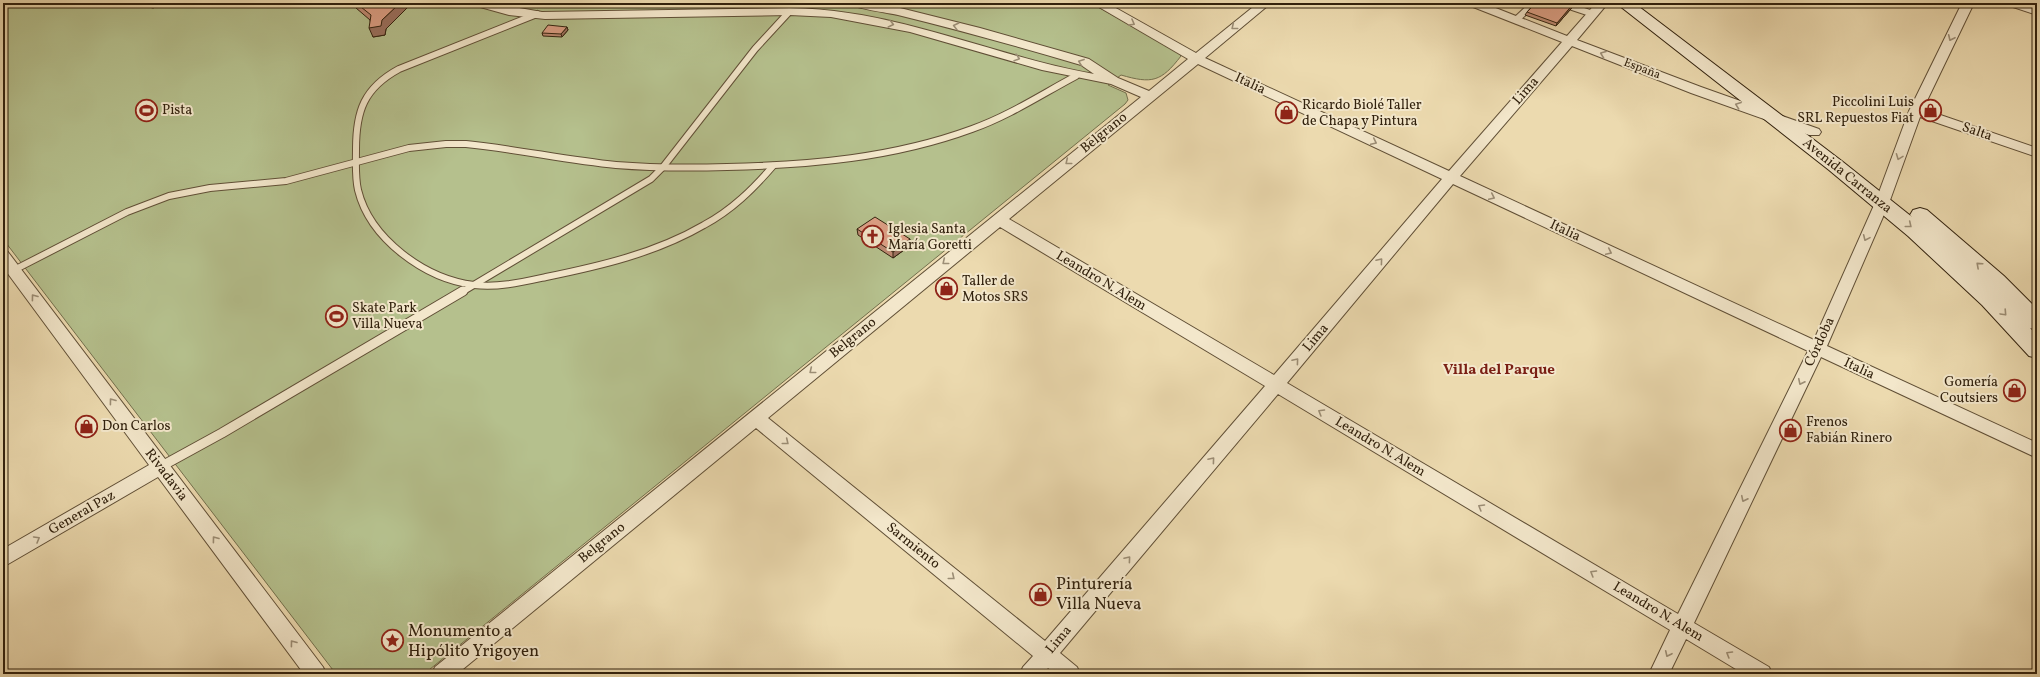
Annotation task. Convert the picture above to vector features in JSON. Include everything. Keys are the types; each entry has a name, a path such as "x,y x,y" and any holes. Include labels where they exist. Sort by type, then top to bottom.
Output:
{"main road":[{"name":"Avenida Carranza","path":"1624,3 1777,120 1965,252 1997,281 2037,322"},
{"name":"Avenida Carranza","path":"1643,3 1814,132 1884,196 1975,283 2037,350"}],"street":[{"path":"477,3 509,11 789,12 843,14 867,18 966,43 1076,76 1114,81"},
{"path":"540,11 558,9 560,7 559,3"},
{"path":"854,3 884,5 1085,62 1114,81 1149,96"},
{"name":"Italia","path":"1098,3 1196,58 1817,350 2037,451"},
{"name":"Belgrano","path":"442,674 1264,3"},
{"name":"España","path":"1472,3 1696,90 1814,132"},
{"name":"Córdoba","path":"1659,674 1681,625 1817,350 1884,196 1916,111 1968,3"},
{"path":"2011,3 2037,11"},
{"path":"867,18 884,5"},
{"name":"Lima","path":"1030,674 1451,178 1598,8"},
{"path":"1696,90 1712,92 1723,89 1724,85 1722,79 1713,70"},
{"name":"Salta","path":"1916,111 2037,153"},
{"name":"Leandro N. Alem","path":"998,219 1762,674"},
{"name":"Rivadavia","path":"3,256 8,273 160,467 316,674"},
{"name":"Sarmiento","path":"756,418 1070,674"},
{"name":"General Paz","path":"3,558 160,467"}],"lane":[{"path":"1516,20 1533,4"},
{"path":"1572,7 1598,8"},
{"path":"540,11 407,65 376,84 366,99 356,122 356,181 364,207 379,230 393,246 413,262 443,275 474,285 498,284 541,278 604,264 667,244 694,232 738,204 752,191 773,166"},
{"path":"160,467 222,433 640,187 663,167 755,49 789,12"},
{"path":"8,273 136,208 164,197 198,190 284,182 356,161 413,147 459,144 492,147 574,161 663,167 816,164 855,159 933,142 974,128 1006,114 1076,76"}],"green space":[{"path":"3,3 1091,3 1176,51 1181,56 1168,71 1155,79 1148,80 1121,75 1108,85 1126,93 1128,100 1125,104 424,674 336,674 3,239"}],"building":[{"path":"356,3 400,3 382,20 381,26 369,28 371,15"},
{"path":"1536,3 1574,3 1557,23 1527,12"},
{"path":"548,25 567,27 561,34 542,33"},
{"path":"875,217 910,239 893,252 857,229"}],"place":[{"name":"Pista","path":"146,110"},
{"name":"Piccolini Luis SRL Repuestos Fiat","path":"1930,110"},
{"name":"Ricardo Biolé Taller de Chapa y Pintura","path":"1287,113"},
{"name":"Iglesia Santa María Goretti","path":"873,237"},
{"name":"Taller de Motos SRS","path":"946,289"},
{"name":"Skate Park Villa Nueva","path":"336,316"},
{"name":"Gomería Coutsiers","path":"2014,390"},
{"name":"Don Carlos","path":"86,426"},
{"name":"Frenos Fabián Rinero","path":"1791,430"},
{"name":"Pinturería Villa Nueva","path":"1040,594"},
{"name":"Monumento a Hipólito Yrigoyen","path":"392,641"}],"district":[{"name":"Villa del Parque","path":"1499,370"}]}
